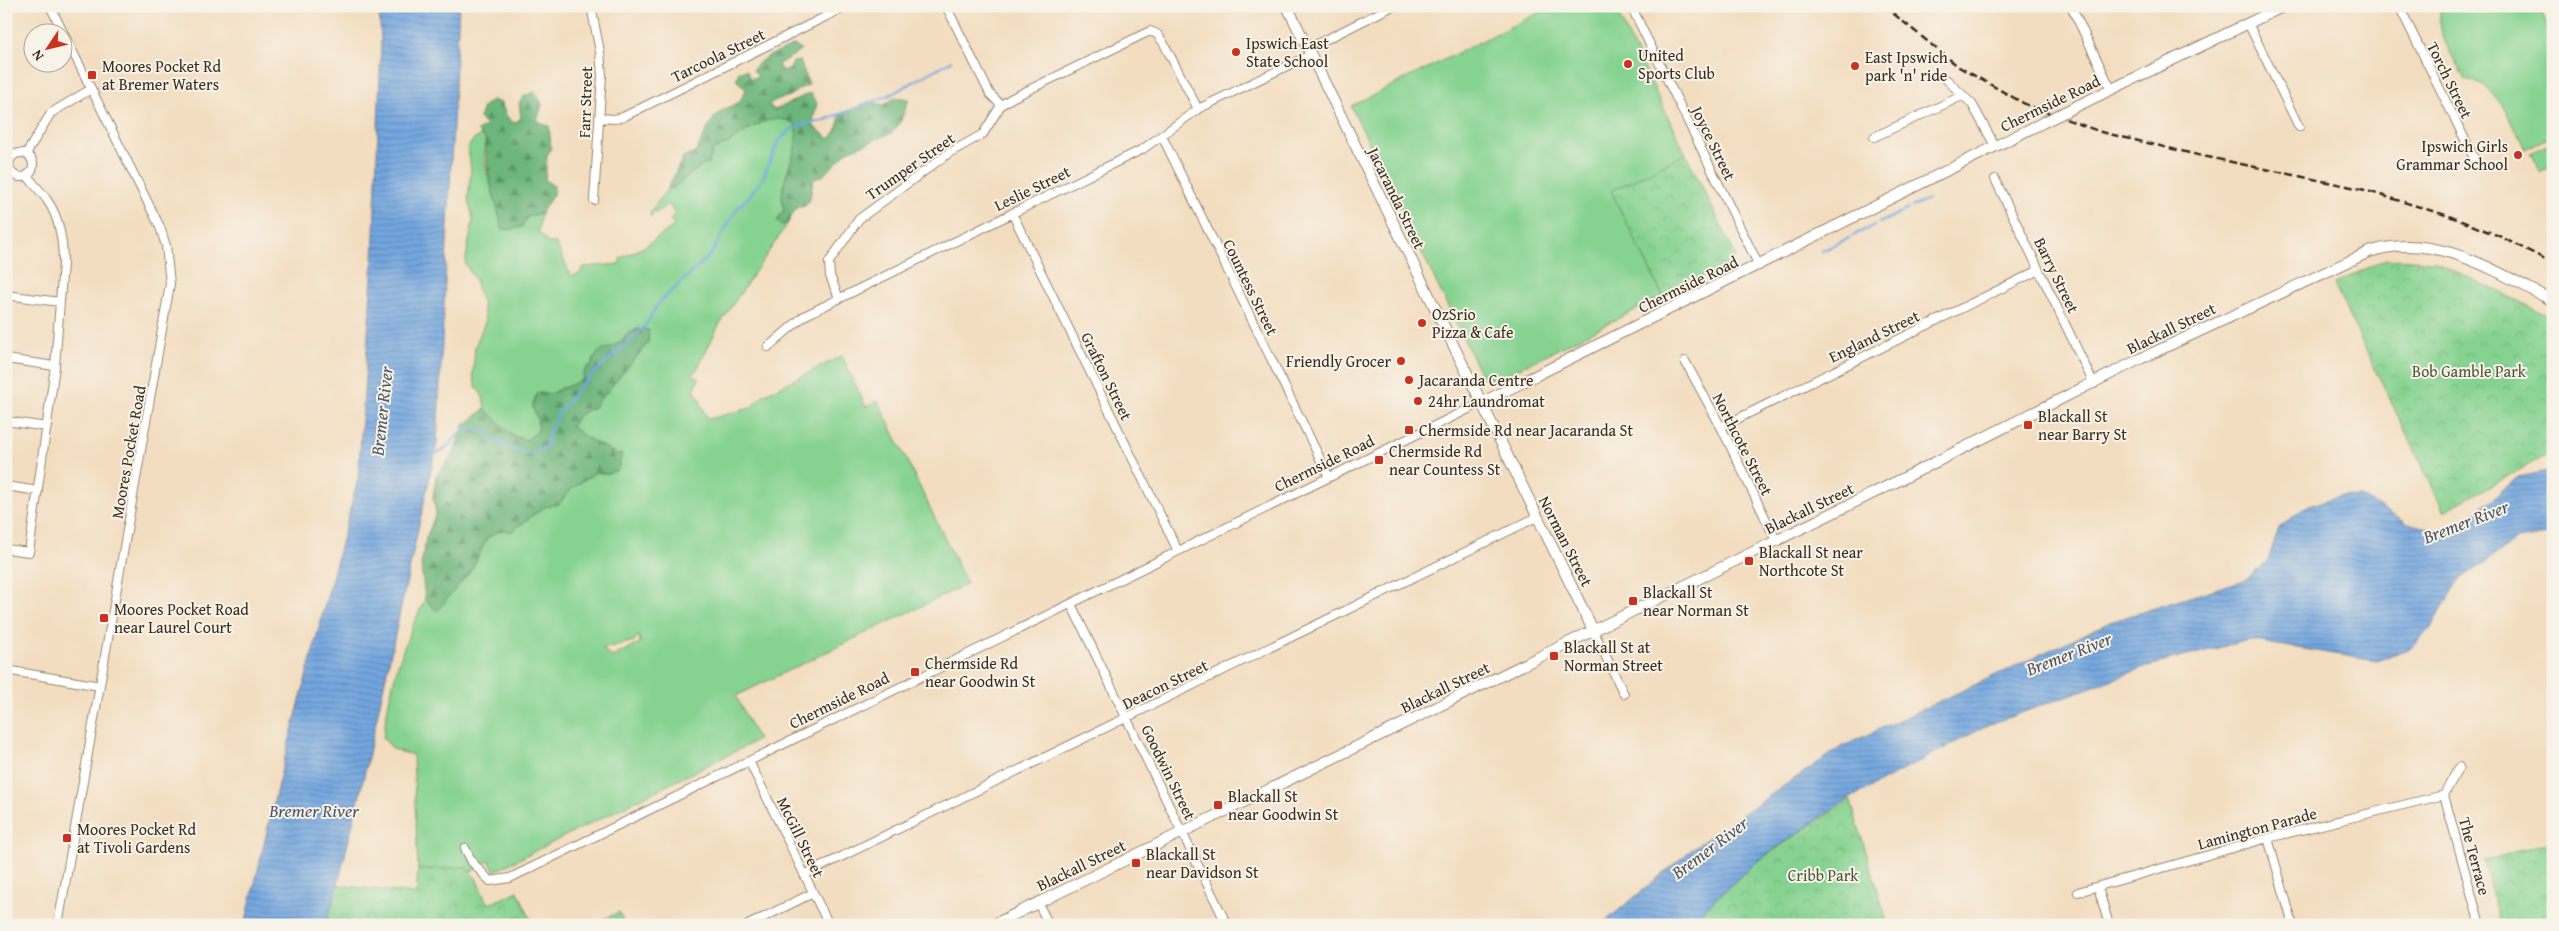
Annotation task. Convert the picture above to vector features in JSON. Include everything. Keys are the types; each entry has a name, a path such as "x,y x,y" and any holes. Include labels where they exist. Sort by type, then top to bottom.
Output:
{"street":[{"name":"Moores Pocket Road","path":"50,6 160,227 166,246 170,284 58,925"},
{"name":"Farr Street","path":"591,6 600,52 602,75 594,200"},
{"name":"Tarcoola Street","path":"599,118 615,119 624,117 848,6"},
{"path":"946,6 990,94 1001,105 1143,33 1154,32 1163,42 1198,109"},
{"name":"Jacaranda Street","path":"1286,6 1481,403"},
{"name":"Leslie Street","path":"768,347 804,316 1143,149 1198,109 1393,6"},
{"name":"Joyce Street","path":"1631,6 1759,266"},
{"path":"2071,6 2111,89"},
{"name":"Torch Street","path":"2399,6 2478,166"},
{"name":"Chermside Road","path":"466,848 472,862 490,882 510,878 1481,403 1759,266 1995,146 2278,8"},
{"path":"2248,23 2299,127"},
{"path":"1947,80 1972,104 1995,146"},
{"path":"26,154 52,112 91,89"},
{"path":"1874,137 1962,96"},
{"name":"Trumper Street","path":"840,298 828,267 856,223 949,153 983,134 1001,105"},
{"name":"Countess Street","path":"1162,136 1329,477"},
{"path":"6,150 12,157"},
{"path":"18,153 26,154 34,164 27,175 9,175 9,165 12,157 18,153"},
{"path":"6,548 29,552 55,366 63,253 58,224 48,201 27,175"},
{"name":"Barry Street","path":"1995,178 2094,384"},
{"name":"Grafton Street","path":"1012,214 1178,551"},
{"name":"Blackall Street","path":"993,925 2205,328 2369,252 2404,245 2435,248 2473,261 2553,301"},
{"name":"England Street","path":"1721,427 2039,270"},
{"path":"6,295 60,302"},
{"path":"6,359 55,366"},
{"name":"Northcote Street","path":"1685,361 1721,427 1776,540"},
{"name":"Norman Street","path":"1481,403 1624,694"},
{"path":"6,421 47,427"},
{"path":"6,486 38,491"},
{"name":"Deacon Street","path":"804,875 1536,517"},
{"name":"Goodwin Street","path":"1071,604 1228,925"},
{"path":"6,670 100,686"},
{"name":"McGill Street","path":"749,762 829,925"},
{"path":"2444,795 2459,767"},
{"name":"Lamington Parade","path":"2078,892 2268,838 2444,795"},
{"name":"The Terrace","path":"2444,795 2480,925"},
{"path":"2268,838 2293,925"},
{"path":"2098,887 2109,925"},
{"path":"748,925 813,893"},
{"path":"1038,903 1049,925"}],"green space":[{"path":"1552,6 1614,6 1686,154 1611,191 1663,296 1496,380 1482,377 1351,106"},
{"path":"2443,6 2538,6 2553,36 2553,135 2525,149 2509,116 2495,96 2476,83 2465,79 2450,53 2442,33 2440,15"},
{"path":"794,45 801,50 778,65 782,71 790,69 793,62 800,61 809,85 787,97 775,100 769,105 775,110 810,93 817,103 812,125 830,139 836,131 840,116 870,101 884,105 896,97 909,99 901,121 892,133 848,151 824,175 813,180 810,199 805,206 796,208 788,223 781,225 777,221 784,209 783,188 793,156 796,135 795,124 786,120 769,120 753,127 712,151 709,163 696,170 673,188 668,188 683,157 695,153 715,117 720,112 736,104 743,96 746,89 736,80 739,71 747,70 751,79 758,76 753,70 757,65 771,55"},
{"path":"535,92 542,104 537,121 549,126 551,148 547,156 545,180 554,186 553,195 541,213 527,217 522,227 509,230 502,229 487,163 486,140 477,131 486,126 479,118 483,107 492,100 501,103 507,117 514,123 521,118 519,103 524,96"},
{"path":"773,118 785,119 795,124 795,146 783,188 784,209 778,221 781,225 788,223 719,325 696,371 692,374 699,379 694,391 709,419 750,408 763,395 842,356 866,407 878,401 967,584 736,696 758,740 495,871 489,861 470,872 465,867 418,870 413,755 394,750 383,738 389,702 398,667 417,616 425,600 437,611 472,569 487,538 502,529 511,532 544,507 559,504 571,489 596,472 607,474 616,454 582,435 571,426 579,415 594,407 648,343 629,332 617,345 599,353 592,365 586,368 582,380 573,386 560,388 532,407 537,417 539,430 527,440 513,436 485,409 483,397 475,384 473,373 475,347 485,322 483,306 475,280 465,264 473,219 468,198 471,171 468,147 473,140 483,134 485,165 500,219 525,222 527,217 541,213 538,232 548,243 556,243 571,276 579,274 584,267 619,264 621,258 644,247 675,225 670,220 675,214 668,204 650,217 651,211 668,188 673,188 712,158 712,151","holes":["639,635 640,643 612,657 602,649 634,641"]},
{"path":"2553,142 2553,165 2540,172 2530,153"},
{"path":"1686,154 1736,256 1731,262 1663,296 1611,191"},
{"name":"Bob Gamble Park","path":"2386,259 2435,261 2553,318 2553,452 2444,511 2334,284"},
{"path":"638,329 649,330 648,343 594,407 579,415 571,426 582,435 616,454 622,454 618,470 607,474 596,472 571,489 559,504 544,507 511,532 502,530 487,538 472,569 437,611 425,600 421,565 426,538 436,513 433,497 436,476 453,454 464,425 485,409 513,436 527,440 539,430 537,417 532,407 537,392 550,394 582,380 586,368 592,365 599,351 613,346"},
{"name":"Cribb Park","path":"1850,799 1888,925 1687,925 1755,863"},
{"path":"2553,841 2553,925 2501,925 2484,861"},
{"path":"465,867 476,878 487,903 492,903 518,891 533,925 325,925 338,885 416,894 418,870"},
{"path":"619,912 625,925 592,925"}],"water":[{"name":"Bremer River","path":"379,6 459,6 437,443 361,790 335,896 325,925 245,925 278,784 358,479 373,261 381,44"},
{"name":"Bremer River","path":"2553,470 2553,534 2516,540 2458,581 2431,627 2409,650 2377,661 2248,640 2149,666 1988,725 1841,803 1755,863 1687,925 1601,925 1696,846 1841,747 2110,622 2247,579 2268,560 2279,528 2304,508 2334,497 2360,496 2407,523 2440,531 2466,521 2518,477"}],"waterway":[{"path":"432,454 439,453 467,429 473,428 485,432 506,447 533,455 547,445 551,427 560,411 581,385 645,326 658,304 711,254 738,207 762,180 778,142 790,130 800,125 822,121 890,95 951,61"},
{"path":"1912,207 1928,199"},
{"path":"1879,223 1908,209"},
{"path":"1852,236 1875,225"},
{"path":"1822,251 1849,238"}],"railway":[{"path":"1884,6 1959,67 2025,104 2101,132 2198,155 2361,189 2449,216 2499,236 2553,263"}],"place":[{"name":"Ipswich East State School","path":"1236,52"},
{"name":"United Sports Club","path":"1628,64"},
{"name":"East Ipswich park 'n' ride","path":"1855,66"},
{"name":"Moores Pocket Rd at Bremer Waters","path":"92,75"},
{"name":"Ipswich Girls Grammar School","path":"2518,155"},
{"name":"OzSrio Pizza & Cafe","path":"1422,323"},
{"name":"Friendly Grocer","path":"1401,361"},
{"name":"Jacaranda Centre","path":"1409,380"},
{"name":"24hr Laundromat","path":"1418,401"},
{"name":"Blackall St near Barry St","path":"2028,425"},
{"name":"Chermside Rd near Jacaranda St","path":"1409,430"},
{"name":"Chermside Rd near Countess St","path":"1379,460"},
{"name":"Blackall St near Northcote St","path":"1749,561"},
{"name":"Blackall St near Norman St","path":"1633,601"},
{"name":"Moores Pocket Road near Laurel Court","path":"104,618"},
{"name":"Blackall St at Norman Street","path":"1554,656"},
{"name":"Chermside Rd near Goodwin St","path":"915,672"},
{"name":"Blackall St near Goodwin St","path":"1218,805"},
{"name":"Moores Pocket Rd at Tivoli Gardens","path":"67,838"},
{"name":"Blackall St near Davidson St","path":"1136,863"}]}
